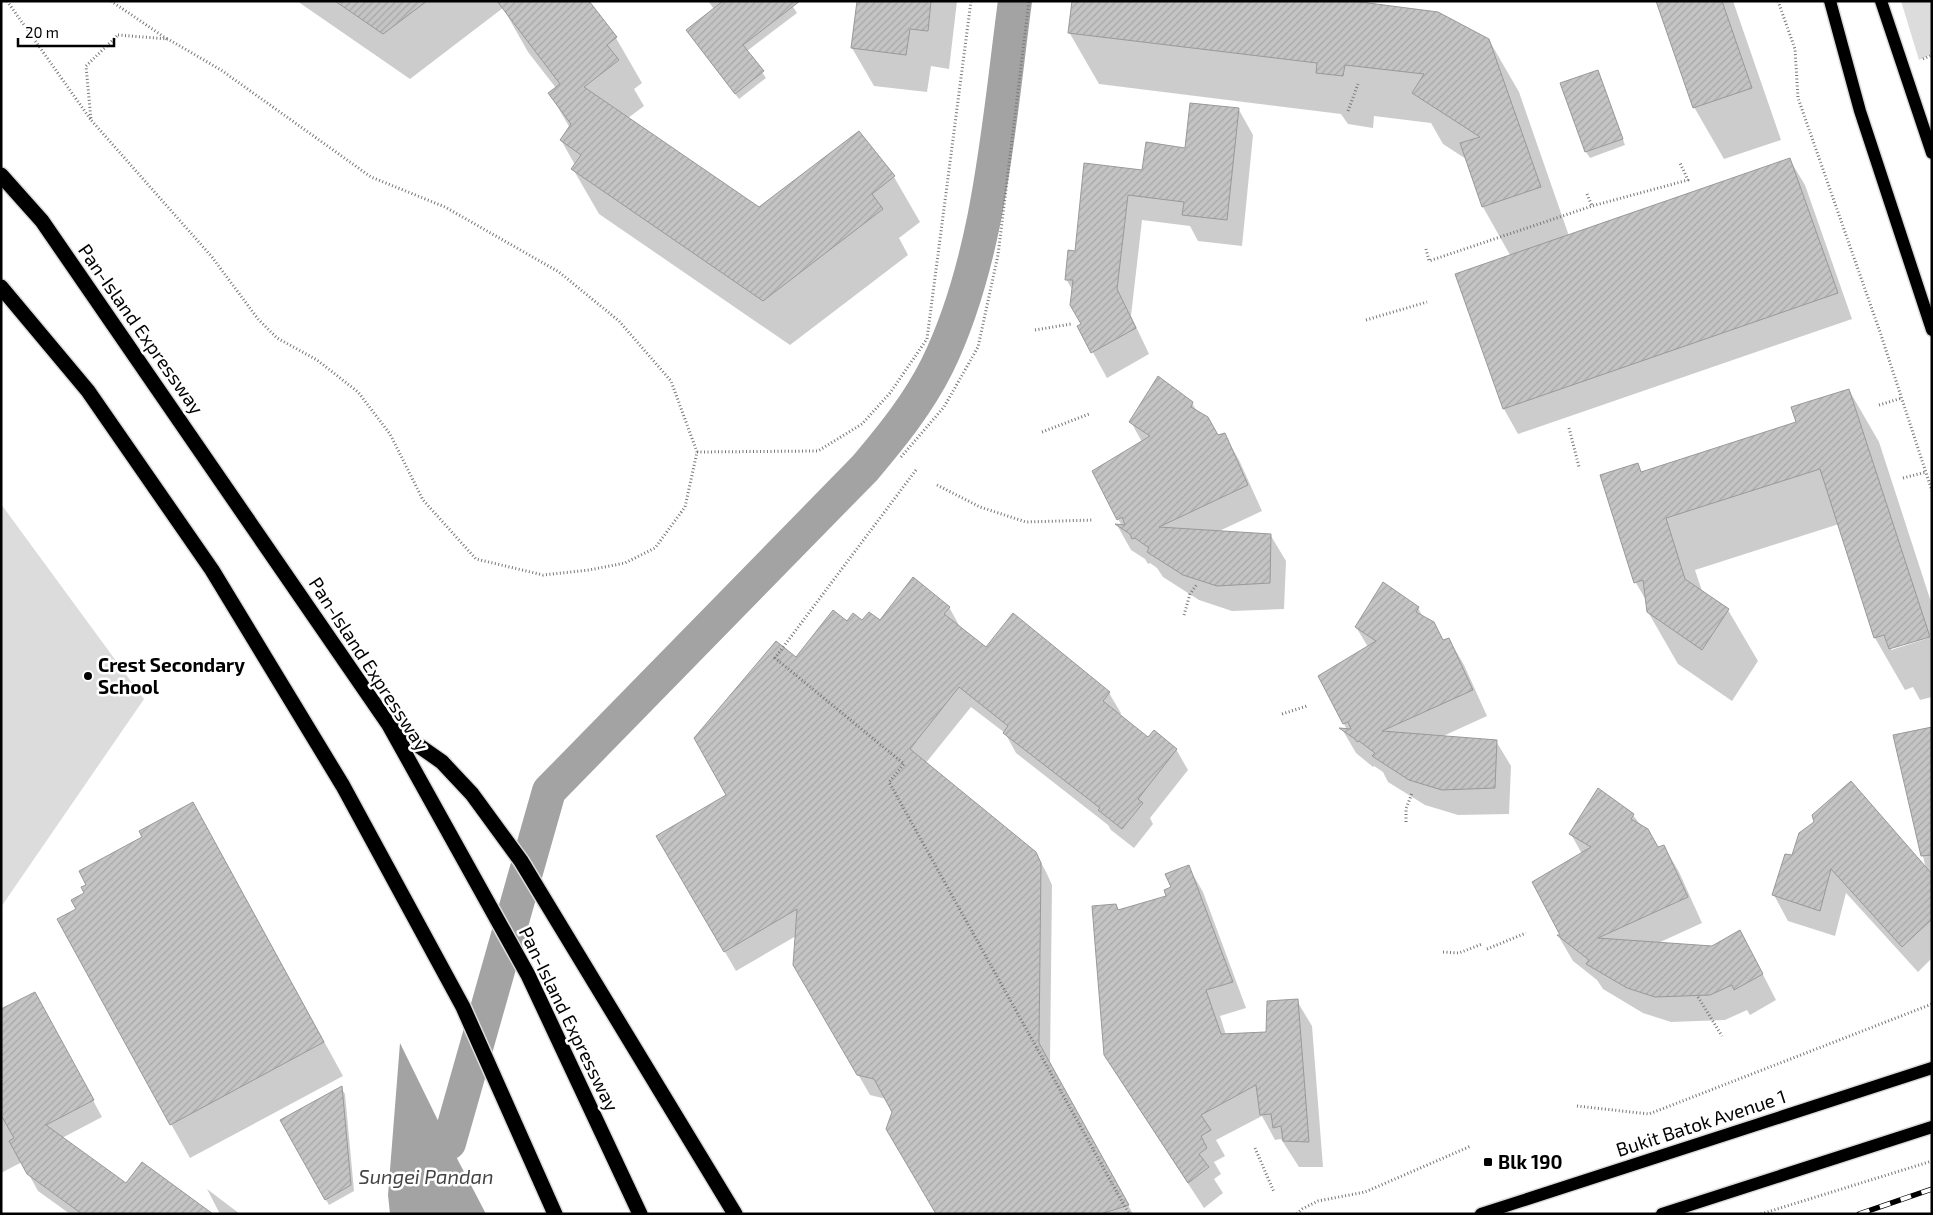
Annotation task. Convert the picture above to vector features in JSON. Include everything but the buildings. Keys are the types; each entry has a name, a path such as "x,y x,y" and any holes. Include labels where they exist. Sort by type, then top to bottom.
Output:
{"highway":[{"name":"Pan-Island Expressway","path":"1,175 42,221 389,725 528,975 640,1214"},
{"path":"1,287 88,391 212,570 343,786 463,1007 555,1214"},
{"path":"389,725 442,762 472,794 521,861 735,1214"}],"main road":[{"path":"1830,1 1860,111 1932,330"},
{"path":"1881,1 1932,153"},
{"name":"Bukit Batok Avenue 1","path":"1481,1214 1932,1068"},
{"path":"1662,1214 1932,1126"}],"path":[{"path":"7,1 91,120 212,257 258,319 277,338 317,360 358,392 390,434 423,500 476,559 543,575 588,570 625,563 655,548 684,507 697,452 671,381 619,321 559,272 445,207 371,177 221,70 168,39 110,1"},
{"path":"697,452 818,451 862,424 890,393 927,339 971,1"},
{"path":"901,457 944,407 978,347 998,255 1029,1"},
{"path":"1778,1 1795,49 1798,98 1877,322 1932,491"},
{"path":"91,120 86,66 118,36 168,39"},
{"path":"1348,111 1358,84"},
{"path":"1426,249 1429,261 1592,206 1688,180 1680,163"},
{"path":"1587,194 1592,206"},
{"path":"1366,320 1427,302"},
{"path":"1035,330 1071,324"},
{"path":"1879,405 1902,398"},
{"path":"1042,432 1089,414"},
{"path":"1569,428 1579,467"},
{"path":"916,470 775,658 904,764 889,782 1129,1214"},
{"path":"1903,478 1926,472"},
{"path":"937,485 980,507 1026,522 1093,520"},
{"path":"1184,615 1190,594 1197,584"},
{"path":"1282,714 1307,706"},
{"path":"1406,822 1406,809 1412,793"},
{"path":"1487,948 1526,934"},
{"path":"1443,952 1459,953 1482,944"},
{"path":"1698,997 1722,1036"},
{"path":"1577,1106 1649,1114 1932,1004"},
{"path":"1296,1214 1318,1201 1365,1192 1471,1146"},
{"path":"1255,1148 1274,1192"},
{"path":"1761,1214 1932,1161"}],"shaded area":[{"path":"1901,1 1932,1 1932,54 1919,60"},
{"name":"Crest Secondary School","path":"1,504 144,699 1,907"}],"water":[{"name":"Sungei Pandan","path":"400,1043 486,1214 390,1214 388,1195"}],"waterway":[{"path":"449,1143 549,791 865,468 913,407 937,366 955,324 981,234 990,188 1015,1"}],"railway":[{"path":"1859,1214 1932,1189"}],"place":[{"name":"Crest Secondary School","path":"88,676"},
{"name":"Blk 190","path":"1488,1162"}]}
